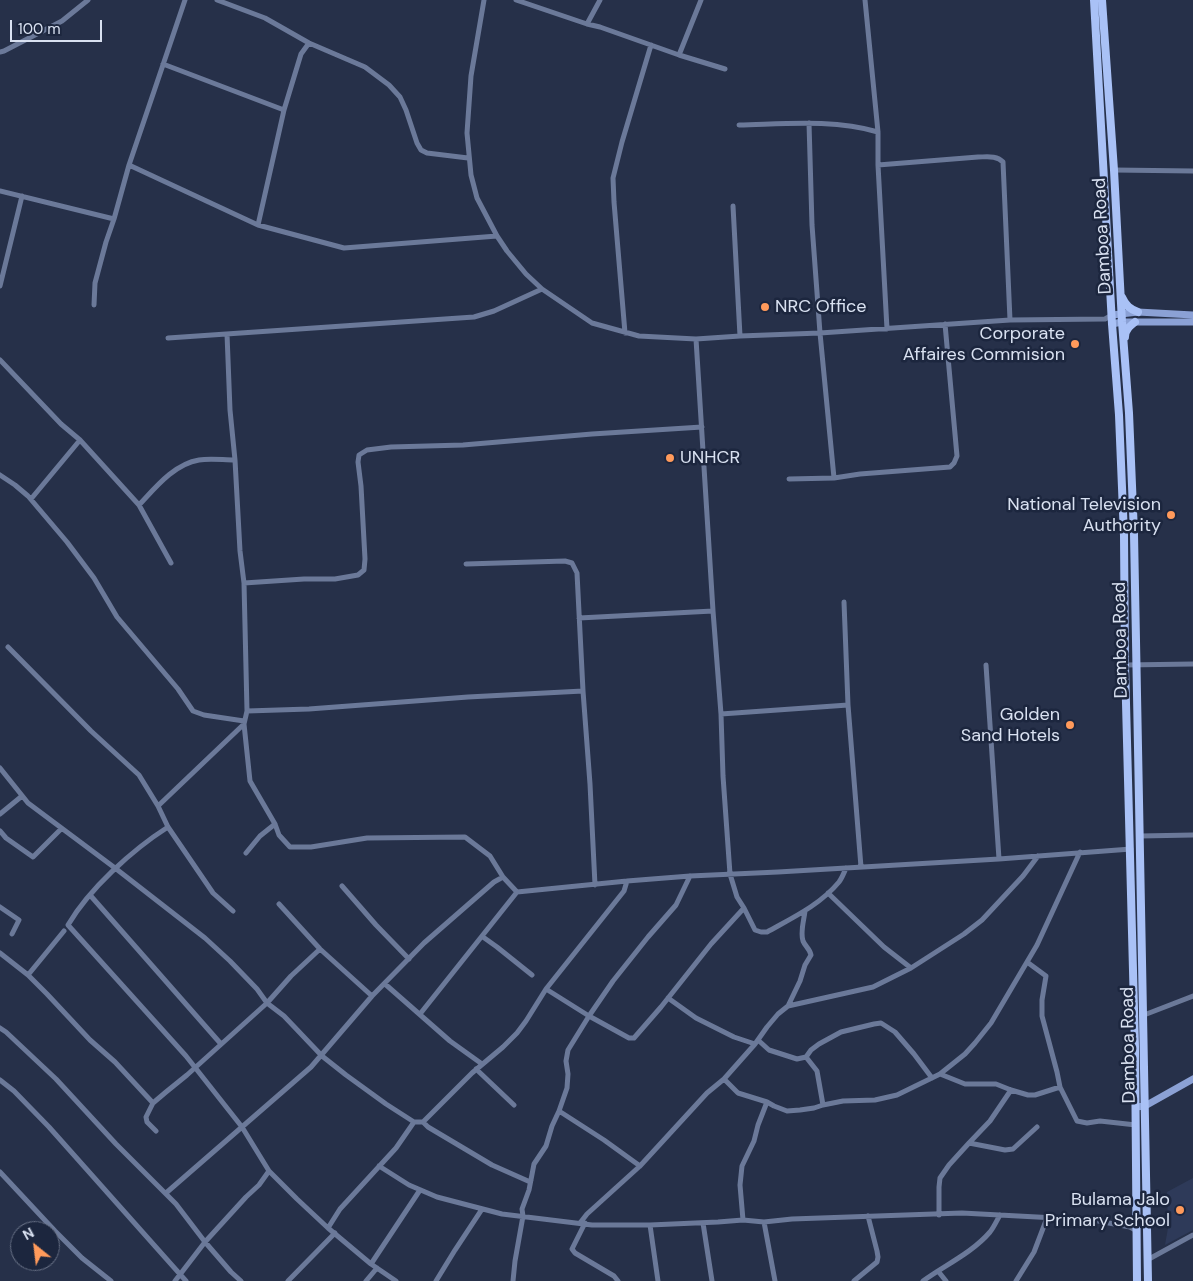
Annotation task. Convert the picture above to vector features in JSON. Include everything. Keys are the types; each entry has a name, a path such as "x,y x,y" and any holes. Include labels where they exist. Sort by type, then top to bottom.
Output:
{"main road":[{"name":"Damboa Road","path":"1094,0 1110,319 1119,415 1124,536 1125,664 1136,1107 1137,1281"},
{"name":"Damboa Road","path":"1102,0 1129,412 1134,534 1148,1281"},
{"path":"1121,294 1127,306 1138,312"},
{"path":"1124,344 1125,333 1135,322"}],"street":[{"path":"0,52 62,21 88,0"},
{"path":"94,305 95,283 106,242 129,165 185,0"},
{"path":"217,0 265,18 309,43 365,67 389,85 400,97 421,150 427,153 468,158"},
{"path":"484,0 471,76 467,133 470,175 477,198 497,236 526,274 542,289 592,323 639,336 696,339 820,334 1010,320 1110,319 1122,322 1193,322"},
{"path":"516,0 587,24 600,26 679,55 725,69"},
{"path":"587,24 600,0"},
{"path":"679,55 701,0"},
{"path":"865,0 878,132 878,165 887,329"},
{"path":"258,225 284,110 301,54 309,43"},
{"path":"625,332 613,178 651,45"},
{"path":"163,64 284,110"},
{"path":"739,125 809,123 861,127 878,132"},
{"path":"809,123 812,225 834,478"},
{"path":"878,165 978,157 993,157 1003,162 1010,320"},
{"path":"129,165 258,225 344,248 497,236"},
{"path":"1114,170 1193,171"},
{"path":"0,191 114,218"},
{"path":"0,286 22,196"},
{"path":"734,206 740,336"},
{"path":"168,338 474,317 494,311 542,289"},
{"path":"1110,319 1122,313 1138,312 1193,315"},
{"path":"789,479 834,478 860,474 950,467 957,456 945,324"},
{"path":"227,334 230,410 244,583 247,711 244,723 250,781 275,824 279,835 290,847 311,847 366,838 465,836 490,856 503,877 517,892"},
{"path":"696,339 730,874 737,897 754,930 767,932 805,911 828,893 840,881 846,868"},
{"path":"0,360 61,424 80,440 139,505 171,563"},
{"path":"0,370 5,365"},
{"path":"244,583 335,579 358,576 364,570 361,486 358,462 359,455 367,450 702,427"},
{"path":"31,499 80,440"},
{"path":"139,505 165,478 183,465 198,460 235,460"},
{"path":"0,475 31,499 67,542 94,578 117,616 178,689 193,711 244,723"},
{"path":"466,564 565,561 572,563 577,573 595,885"},
{"path":"844,602 848,705 861,867"},
{"path":"579,618 713,611"},
{"path":"8,647 91,731 139,775 168,827 213,892 233,911"},
{"path":"1125,664 1193,664"},
{"path":"986,665 999,859"},
{"path":"247,711 309,709 468,697 583,691"},
{"path":"721,714 848,705"},
{"path":"158,806 244,723"},
{"path":"0,768 28,803 205,938 237,968 267,1003 284,1016 322,1056 346,1075 414,1122 422,1122 492,1165 528,1181 531,1180"},
{"path":"0,814 22,796"},
{"path":"246,853 260,836 275,824"},
{"path":"168,827 115,868 74,914 68,926 186,1056 242,1126 269,1171 328,1228 376,1268 396,1281"},
{"path":"0,831 6,838 33,857 61,829"},
{"path":"1140,836 1193,835"},
{"path":"420,1014 517,892 690,876 999,859 1131,849"},
{"path":"724,1078 738,1093 768,1102 787,1111 814,1108 823,1104 875,1100 897,1095 940,1074 965,1054 996,1015 1037,945 1080,852"},
{"path":"788,1006 873,987 911,968 964,934 982,920 1023,876 1038,856"},
{"path":"513,1281 523,1216 522,1209 534,1164 546,1146 567,1088 568,1074 566,1061 568,1050 588,1016 613,981 648,936 676,905 690,876"},
{"path":"166,1193 311,1067 372,996 424,943 494,882 503,877"},
{"path":"422,1122 476,1069 517,1034 546,989 624,891 627,881"},
{"path":"342,886 409,959"},
{"path":"828,893 884,947 911,968"},
{"path":"90,895 221,1044"},
{"path":"279,904 320,949 372,996"},
{"path":"0,907 19,920 12,934"},
{"path":"546,989 588,1016 629,1038 634,1038 711,944 744,908"},
{"path":"614,1280 572,1249 582,1223 587,1214 640,1166 724,1078 778,1014 788,1006 811,955 802,938 805,911"},
{"path":"28,975 64,931"},
{"path":"482,937 498,947 532,975"},
{"path":"156,1132 147,1122 146,1117 153,1103 267,1003 291,976 320,949"},
{"path":"0,954 28,975 90,1040 116,1062 153,1103"},
{"path":"1027,962 1046,976 1042,1000 1042,1016 1058,1072 1060,1087 1077,1121 1087,1123 1100,1121 1136,1125"},
{"path":"385,984 450,1041 482,1064"},
{"path":"1144,1015 1193,996"},
{"path":"668,998 696,1018 734,1037 756,1042 769,1050 797,1059 806,1056 819,1044 841,1032 881,1023 894,1032 932,1078"},
{"path":"0,1028 56,1080 116,1144 166,1193 230,1272 241,1281"},
{"path":"806,1056 817,1071 823,1104"},
{"path":"476,1069 514,1105"},
{"path":"940,1074 966,1084 996,1084 1028,1095 1035,1095 1060,1087"},
{"path":"0,1080 14,1091 49,1127 186,1281"},
{"path":"1136,1107 1145,1106 1193,1080"},
{"path":"938,1215 940,1178 990,1121 1011,1090"},
{"path":"743,1220 740,1185 742,1166 768,1102"},
{"path":"559,1111 640,1166"},
{"path":"328,1228 340,1209 396,1148 414,1122"},
{"path":"969,1143 1005,1150 1013,1149 1037,1127"},
{"path":"379,1166 409,1185 437,1197 502,1214 592,1225 650,1225 743,1220 764,1222 792,1219 962,1213 1094,1220 1130,1227 1136,1231"},
{"path":"175,1281 205,1242 259,1185 269,1171"},
{"path":"0,1172 82,1258 111,1281"},
{"path":"371,1264 420,1190"},
{"path":"436,1281 482,1209"},
{"path":"923,1281 972,1248 990,1231 1000,1215"},
{"path":"854,1281 877,1262 877,1251 868,1216"},
{"path":"1016,1281 1034,1252 1047,1218"},
{"path":"764,1222 775,1281"},
{"path":"703,1223 712,1281"},
{"path":"650,1225 658,1281"},
{"path":"288,1281 335,1233"},
{"path":"1149,1259 1193,1235"},
{"path":"366,1281 376,1268"},
{"path":"938,1271 946,1281"}],"shaded area":[{"name":"Bulama Jalo Primary School","path":"1193,1178 1193,1230 1165,1245 1168,1228 1167,1192"}],"place":[{"name":"NRC Office","path":"765,307"},
{"name":"Corporate Affaires Commision","path":"1075,344"},
{"name":"UNHCR","path":"670,458"},
{"name":"National Television Authority","path":"1171,515"},
{"name":"Golden Sand Hotels","path":"1070,725"},
{"name":"Bulama Jalo Primary School","path":"1180,1210"}]}
